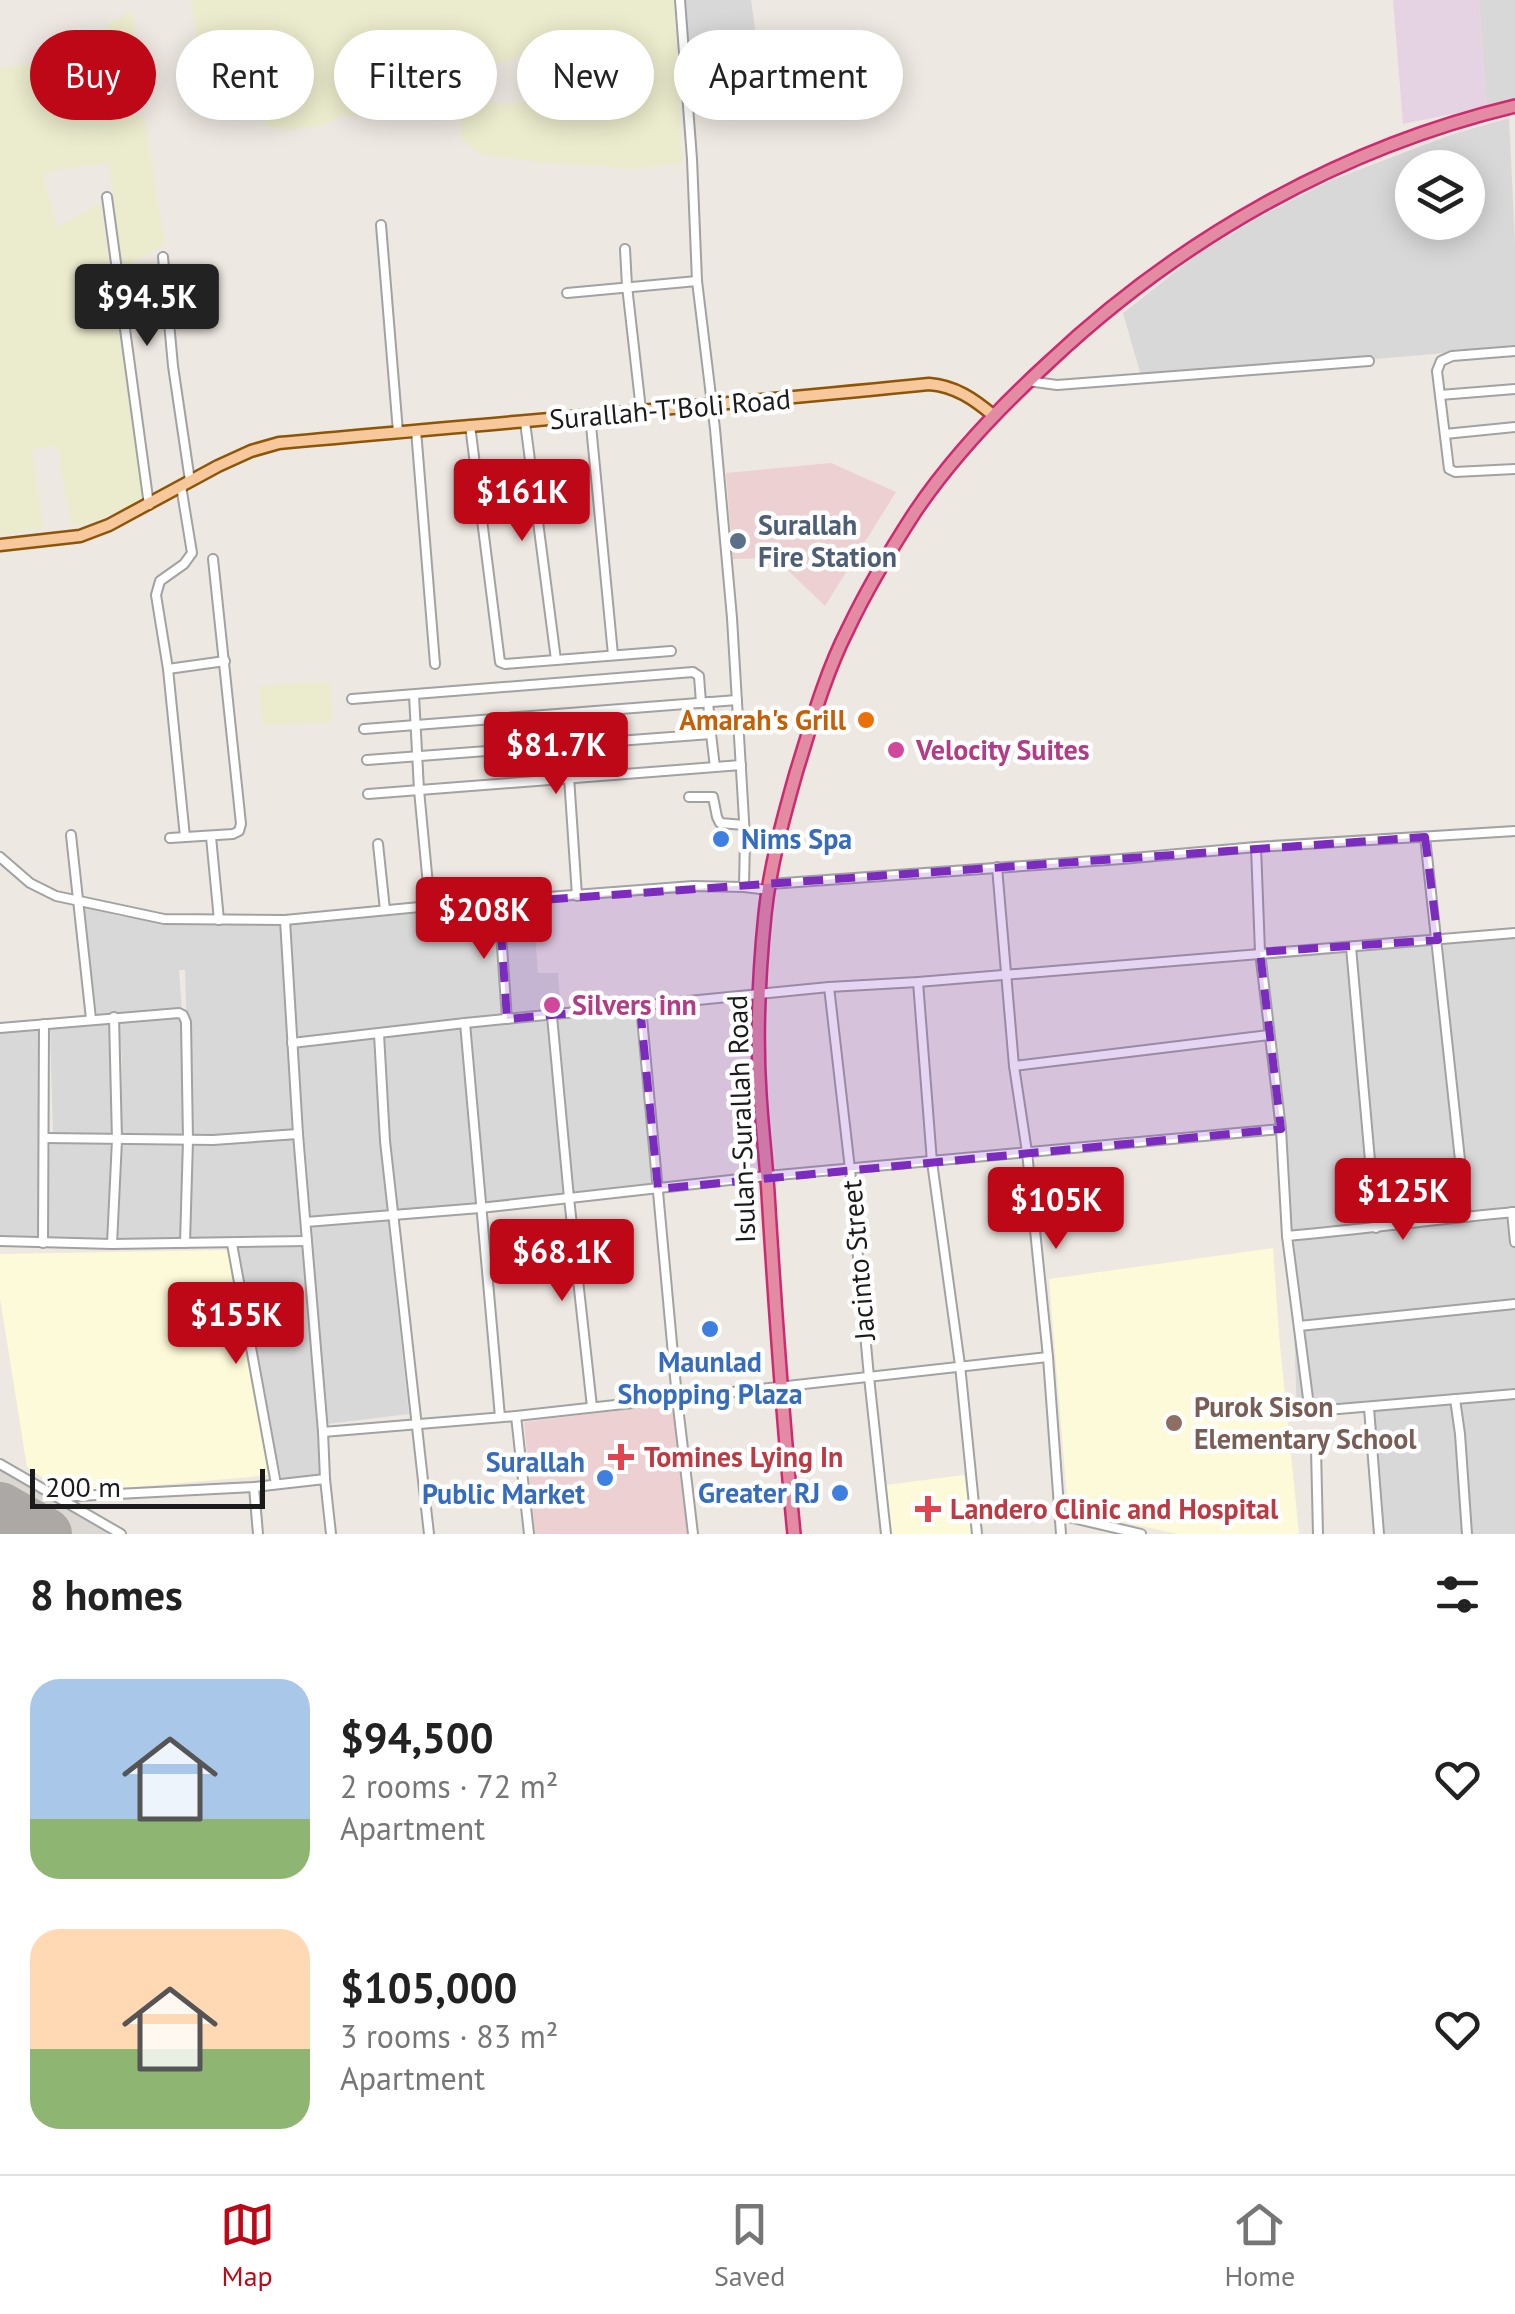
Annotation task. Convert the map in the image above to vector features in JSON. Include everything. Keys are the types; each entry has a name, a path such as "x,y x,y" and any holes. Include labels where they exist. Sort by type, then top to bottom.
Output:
{"highway":[{"name":"Isulan-Surallah Road","path":"794,1534 779,1386 760,1094 760,995 769,887 784,814 813,717 846,631 916,510 994,416 1132,290 1253,210 1327,172 1452,122 1515,106"}],"main road":[{"name":"Surallah-T'Boli Road","path":"0,545 80,536 149,506 234,458 279,443 929,384 956,390 994,416"}],"street":[{"path":"680,0 697,280 738,700 744,886"},
{"path":"108,197 149,506"},
{"path":"381,225 398,432"},
{"path":"625,249 641,410"},
{"path":"163,257 192,553 156,589 186,836"},
{"path":"567,293 697,280"},
{"path":"1515,351 1444,358 1438,365 1447,464 1452,471 1515,468"},
{"path":"1028,381 1057,385 1369,362"},
{"path":"1440,395 1515,389"},
{"path":"590,415 613,655"},
{"path":"525,422 556,660"},
{"path":"470,426 498,658 505,664 671,651"},
{"path":"1446,434 1515,428"},
{"path":"416,430 435,664"},
{"path":"170,838 233,834 241,824 213,559"},
{"path":"168,668 226,662"},
{"path":"352,699 693,672 699,676 715,767"},
{"path":"414,695 430,906"},
{"path":"364,728 738,700"},
{"path":"367,760 710,734"},
{"path":"368,794 741,765"},
{"path":"569,777 577,896"},
{"path":"689,797 713,798 720,822 744,825"},
{"path":"0,857 38,888 79,902 164,919 285,920 693,886 769,887 1256,846 1515,831"},
{"path":"71,835 92,1019"},
{"path":"211,837 219,920"},
{"path":"1426,838 1466,1215"},
{"path":"378,844 384,910"},
{"path":"1256,846 1260,952 1280,1129 1287,1236 1311,1409 1370,1408 1515,1394"},
{"path":"998,868 1005,975 1048,1357 1062,1534"},
{"path":"499,902 507,1019"},
{"path":"285,920 298,1134 331,1534"},
{"path":"292,1044 829,987 1515,933"},
{"path":"1351,947 1376,1228"},
{"path":"918,982 932,1162 960,1365 977,1534"},
{"name":"Jacinto Street","path":"829,987 886,1534"},
{"path":"641,1007 693,1534"},
{"path":"0,1028 183,1015 188,1140 186,1244"},
{"path":"552,1016 592,1407"},
{"path":"112,1244 117,1140 114,1017"},
{"path":"466,1023 500,1417"},
{"path":"43,1243 44,1024"},
{"path":"379,1034 384,1141 429,1534"},
{"path":"1014,1066 1269,1035"},
{"path":"306,1222 1280,1129"},
{"path":"45,1138 188,1140 298,1134"},
{"path":"1287,1236 1514,1212 1515,1242"},
{"path":"0,1240 112,1244 307,1241"},
{"path":"232,1244 276,1484"},
{"path":"1299,1326 1515,1304"},
{"path":"323,1432 516,1416 1048,1357"},
{"path":"1455,1400 1467,1534"},
{"path":"1370,1408 1379,1534"},
{"path":"516,1416 529,1534"},
{"path":"1316,1449 1318,1534"},
{"path":"0,1464 121,1534"},
{"path":"58,1497 324,1480"},
{"path":"254,1487 258,1534"},
{"path":"1060,1515 1141,1534"}],"highlighted area":[{"path":"1425,837 1438,940 1260,952 1281,1129 658,1189 640,1007 507,1019 499,903"}],"shaded area":[{"path":"680,0 751,0 755,30 683,30"},
{"path":"1393,0 1479,0 1486,107 1403,124"},
{"path":"1479,0 1515,0 1515,102 1486,107"},
{"path":"1509,118 1515,347 1142,379 1123,313 1198,254 1329,181 1395,156 1395,240 1485,240 1485,150 1411,150"},
{"path":"831,463 896,492 825,606 775,558 733,559 726,473"},
{"path":"82,906 164,923 281,923 298,1131 190,1138 185,970 179,970 182,1011 97,1017"},
{"path":"494,906 503,1016 298,1038 289,924"},
{"path":"533,908 538,973 558,973 561,1011 510,1015 503,909"},
{"path":"1515,935 1515,1534 1377,1534 1369,1408 1297,1416 1294,1329 1258,959"},
{"path":"636,1012 653,1185 572,1193 555,1019"},
{"path":"184,1014 186,1138 120,1137 122,1059 118,1020"},
{"path":"113,1020 113,1137 53,1135 50,1025"},
{"path":"548,1020 566,1195 482,1203 469,1026"},
{"path":"44,1027 42,1244 0,1244 0,1029"},
{"path":"461,1028 477,1206 396,1213 381,1037"},
{"path":"376,1037 382,1162 389,1213 311,1220 297,1047"},
{"path":"299,1137 306,1239 188,1241 190,1142 223,1144"},
{"path":"50,1141 114,1143 115,1243 45,1246"},
{"path":"119,1142 186,1142 183,1241 118,1243"},
{"path":"388,1220 409,1414 327,1424 311,1226"},
{"path":"305,1245 321,1436 319,1475 282,1479 264,1406 235,1247"},
{"name":"Purok Sison Elementary School","path":"1273,1248 1299,1534 1178,1534 1068,1510 1049,1279"},
{"path":"228,1250 272,1475 65,1493 27,1467 0,1298 0,1254"},
{"name":"Surallah Public Market","path":"673,1404 688,1534 535,1534 524,1422"},
{"path":"0,1468 66,1506 109,1534 0,1534"},
{"name":"Landero Clinic and Hospital","path":"964,1475 972,1534 890,1534 886,1485"}],"green space":[{"path":"191,0 674,0 674,120 680,120 682,163 635,169 529,161 480,154 462,140 461,120 497,120 497,103 517,103 517,120 654,120 654,30 517,30 517,58 497,64 497,30 334,30 334,120 322,126 293,130 267,127 262,120 314,120 314,30 196,30"},
{"path":"132,10 135,30 101,30"},
{"path":"30,64 30,120 145,120 165,245 123,267 109,164 43,175 57,227 100,203 143,502 86,524 71,525 57,446 32,450 43,528 0,535 0,68"},
{"path":"330,681 332,722 263,725 259,686"}],"runway":[{"path":"0,1508 46,1534"}],"place":[{"name":"Surallah Fire Station","path":"738,541"},
{"name":"Amarah's Grill","path":"866,720"},
{"name":"Velocity Suites","path":"896,750"},
{"name":"Nims Spa","path":"721,839"},
{"name":"Silvers inn","path":"552,1005"},
{"name":"Maunlad Shopping Plaza","path":"710,1329"},
{"name":"Purok Sison Elementary School","path":"1174,1423"},
{"name":"Tomines Lying In","path":"621,1457"},
{"name":"Surallah Public Market","path":"605,1478"},
{"name":"Greater RJ","path":"840,1493"},
{"name":"Landero Clinic and Hospital","path":"928,1509"}]}
